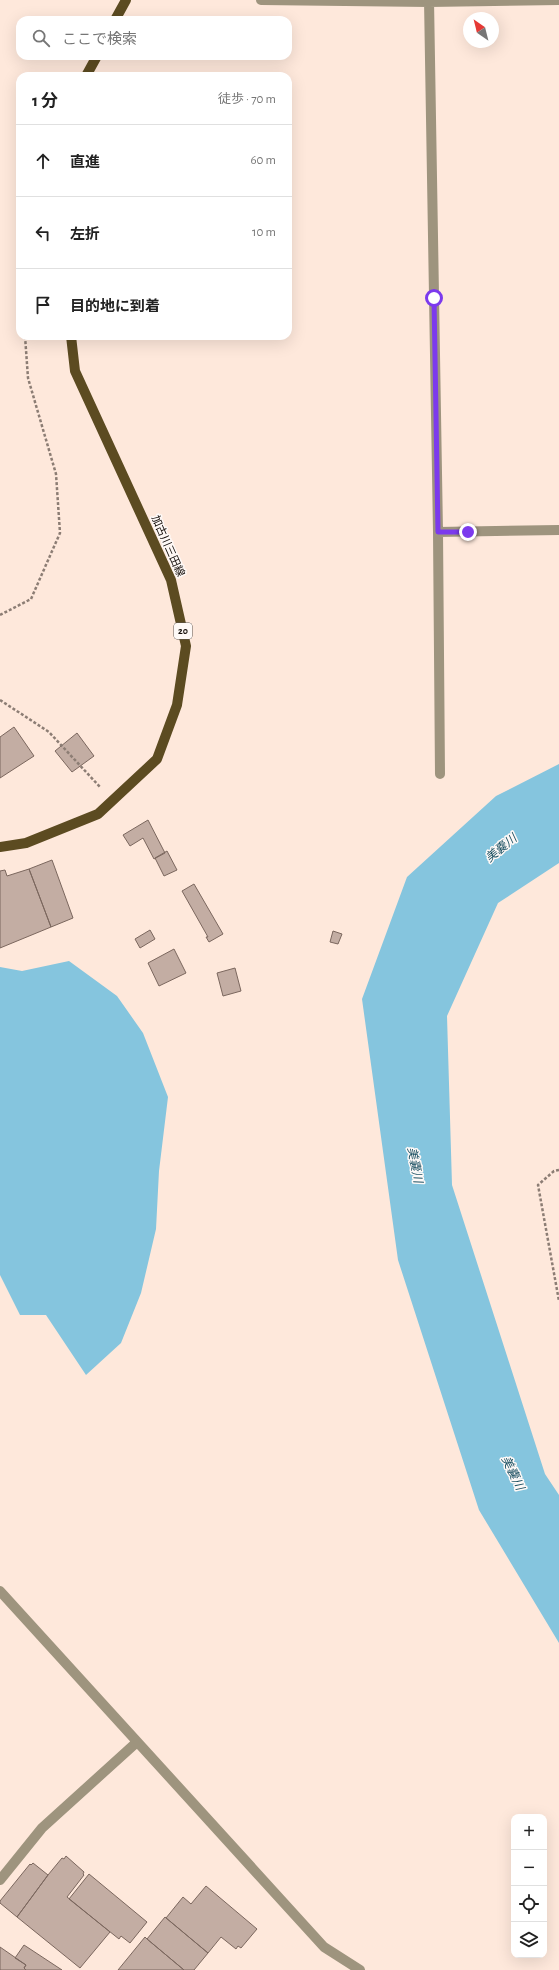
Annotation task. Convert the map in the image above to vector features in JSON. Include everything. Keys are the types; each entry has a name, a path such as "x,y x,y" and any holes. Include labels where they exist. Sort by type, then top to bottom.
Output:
{"main road":[{"path":"117,16 126,0"},
{"path":"88,72 95,60"},
{"name":"加古川三田線","path":"0,847 26,843 98,814 157,759 177,705 186,646 171,580 75,371 71,340"}],"street":[{"path":"261,0 559,0"},
{"path":"429,1 438,532 440,774"},
{"path":"438,532 559,530"},
{"path":"0,1591 324,1947 360,1970"},
{"path":"0,1880 42,1828 137,1742"}],"path":[{"path":"0,615 31,599 60,533 56,474 28,378 25,340"},
{"path":"0,700 49,732 112,801"},
{"path":"559,1170 554,1171 538,1185 559,1301"}],"water":[{"name":"美嚢川","path":"559,764 559,863 498,903 447,1016 452,1185 545,1474 559,1495 559,1643 479,1510 398,1260 362,999 407,877 496,796"},
{"path":"69,961 117,996 143,1033 168,1097 159,1171 156,1229 141,1293 121,1343 86,1375 46,1315 20,1315 0,1275 0,967 22,971"}],"building":[{"path":"14,727 34,756 0,778 0,737"},
{"path":"77,733 94,756 72,772 55,751"},
{"path":"148,820 165,853 154,859 143,838 130,846 123,835"},
{"path":"167,851 177,870 164,876 155,858"},
{"path":"52,860 73,918 51,927 29,869"},
{"path":"29,869 51,927 0,948 0,871 5,870 7,876"},
{"path":"194,884 223,934 209,942 206,937 208,937 182,891"},
{"path":"150,930 155,939 140,948 135,939"},
{"path":"333,931 342,934 338,944 330,942"},
{"path":"174,949 186,973 159,986 148,963"},
{"path":"235,968 241,991 223,996 217,973"},
{"path":"66,1856 84,1872 84,1875 67,1897 110,1932 80,1968 17,1917 48,1875 62,1858 64,1859"},
{"path":"33,1863 48,1875 17,1917 0,1903 0,1901 30,1864 31,1865"},
{"path":"89,1874 147,1922 130,1943 121,1936 119,1939 69,1899"},
{"path":"206,1886 257,1929 241,1948 238,1946 236,1949 221,1937 208,1953 166,1918 183,1897 191,1904"},
{"path":"165,1917 208,1953 194,1970 184,1970 147,1939"},
{"path":"145,1937 147,1939 184,1970 118,1970"},
{"path":"24,1945 62,1970 26,1970 24,1968 26,1965 15,1958"},
{"path":"0,1947 26,1965 24,1968 26,1970 0,1970"}],"route":[{"path":"434,298 438,532 468,532"}]}
